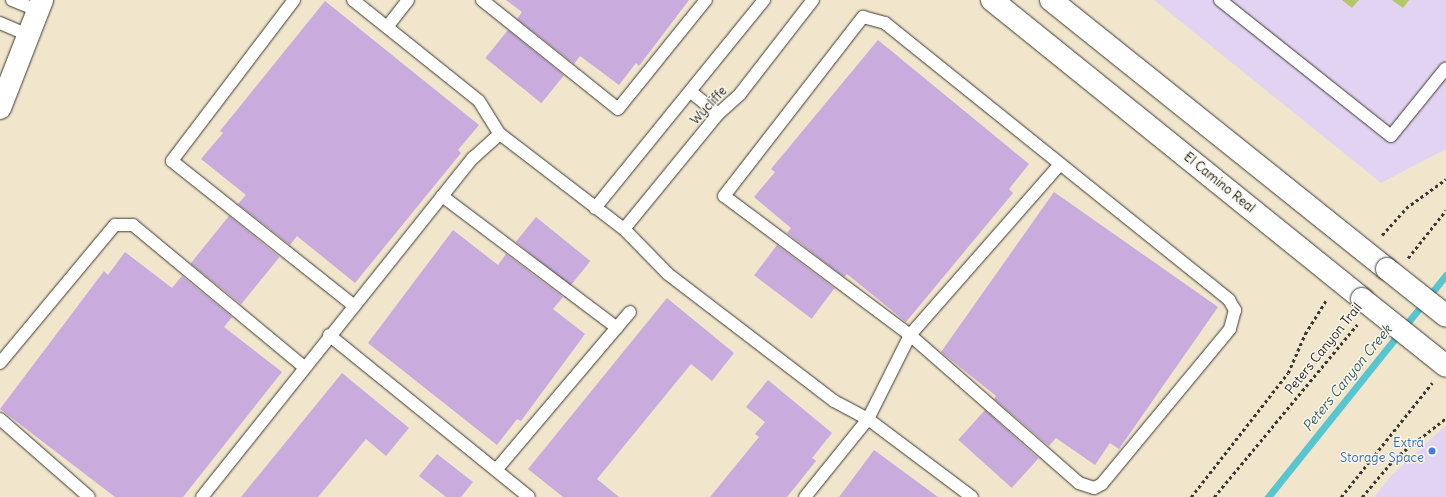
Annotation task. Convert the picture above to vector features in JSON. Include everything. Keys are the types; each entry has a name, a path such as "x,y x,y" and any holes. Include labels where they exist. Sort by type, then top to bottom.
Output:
{"main road":[{"name":"El Camino Real","path":"992,0 1362,299 1441,372"},
{"path":"1051,0 1397,265 1446,316"},
{"path":"0,108 26,34 39,5"}],"lane":[{"path":"12,0 39,5"},
{"path":"294,0 172,161 353,305"},
{"path":"353,0 479,101 500,134 624,229 668,274 834,401 868,419 972,497"},
{"path":"387,27 408,0"},
{"path":"482,0 618,109 706,0"},
{"name":"Wycliffe","path":"595,208 691,92 708,65 764,0"},
{"name":"Wycliffe","path":"624,229 718,114 740,94 813,0"},
{"path":"1220,0 1391,136 1446,68"},
{"path":"863,17 885,23 1229,300 1235,310 1230,329 1102,484 1094,488 1079,483 910,335 724,196 863,17"},
{"path":"0,24 26,34"},
{"path":"691,92 718,114"},
{"path":"202,497 303,366 473,158 500,134"},
{"path":"805,497 868,419 910,335 1060,164"},
{"path":"442,196 617,328"},
{"path":"0,363 115,225 133,225 303,366"},
{"path":"496,470 630,312"},
{"path":"329,335 529,497"},
{"path":"0,419 89,497"}],"path":[{"path":"1384,233 1406,208 1446,179"},
{"path":"1397,265 1446,210"},
{"path":"1191,497 1288,372 1304,334 1327,300"},
{"name":"Peters Canyon Trail","path":"1214,497 1360,322"},
{"path":"1341,497 1441,372"},
{"path":"1362,497 1394,458 1446,418"}],"shaded area":[{"path":"1154,0 1446,0 1446,149 1381,183"},
{"name":"Extra Storage Space","path":"1446,425 1446,497 1374,497 1390,477"}],"green space":[{"path":"1342,0 1359,0 1352,8"},
{"path":"1392,0 1409,0 1403,8"}],"building":[{"path":"506,0 689,0 639,66 636,63 619,85 580,56 574,64 517,19 522,12"},
{"path":"325,1 479,125 458,150 461,153 355,283 297,236 290,245 238,204 246,195 201,159 223,133 220,131"},
{"path":"508,30 564,75 541,103 485,58"},
{"path":"878,40 1029,164 1009,189 1013,193 906,322 847,274 844,277 787,233 791,228 754,197 775,172 771,169"},
{"path":"1054,192 1218,307 1119,449 1110,443 1095,465 1056,438 1049,446 994,399 996,396 941,352"},
{"path":"229,216 280,257 241,304 191,263"},
{"path":"536,217 590,261 570,286 516,242"},
{"path":"453,230 498,265 506,254 563,297 553,309 585,334 521,421 517,419 497,445 368,343"},
{"path":"777,245 835,288 812,319 754,275"},
{"path":"125,252 172,288 182,276 232,317 224,327 282,372 183,497 115,497 0,409 104,271 108,275"},
{"path":"667,298 734,353 712,381 691,364 597,479 619,497 563,497 528,469"},
{"path":"342,373 409,428 386,456 366,439 318,497 241,497"},
{"path":"768,380 832,433 812,458 816,461 787,497 710,497 759,437 755,434 765,422 746,407"},
{"path":"985,410 1039,458 1012,488 958,440"},
{"path":"874,450 938,497 839,497"},
{"path":"437,454 473,482 461,497 446,497 419,476"}],"waterway":[{"name":"Peters Canyon Creek","path":"1268,497 1446,275"}],"place":[{"name":"Extra Storage Space","path":"1432,451"}]}
